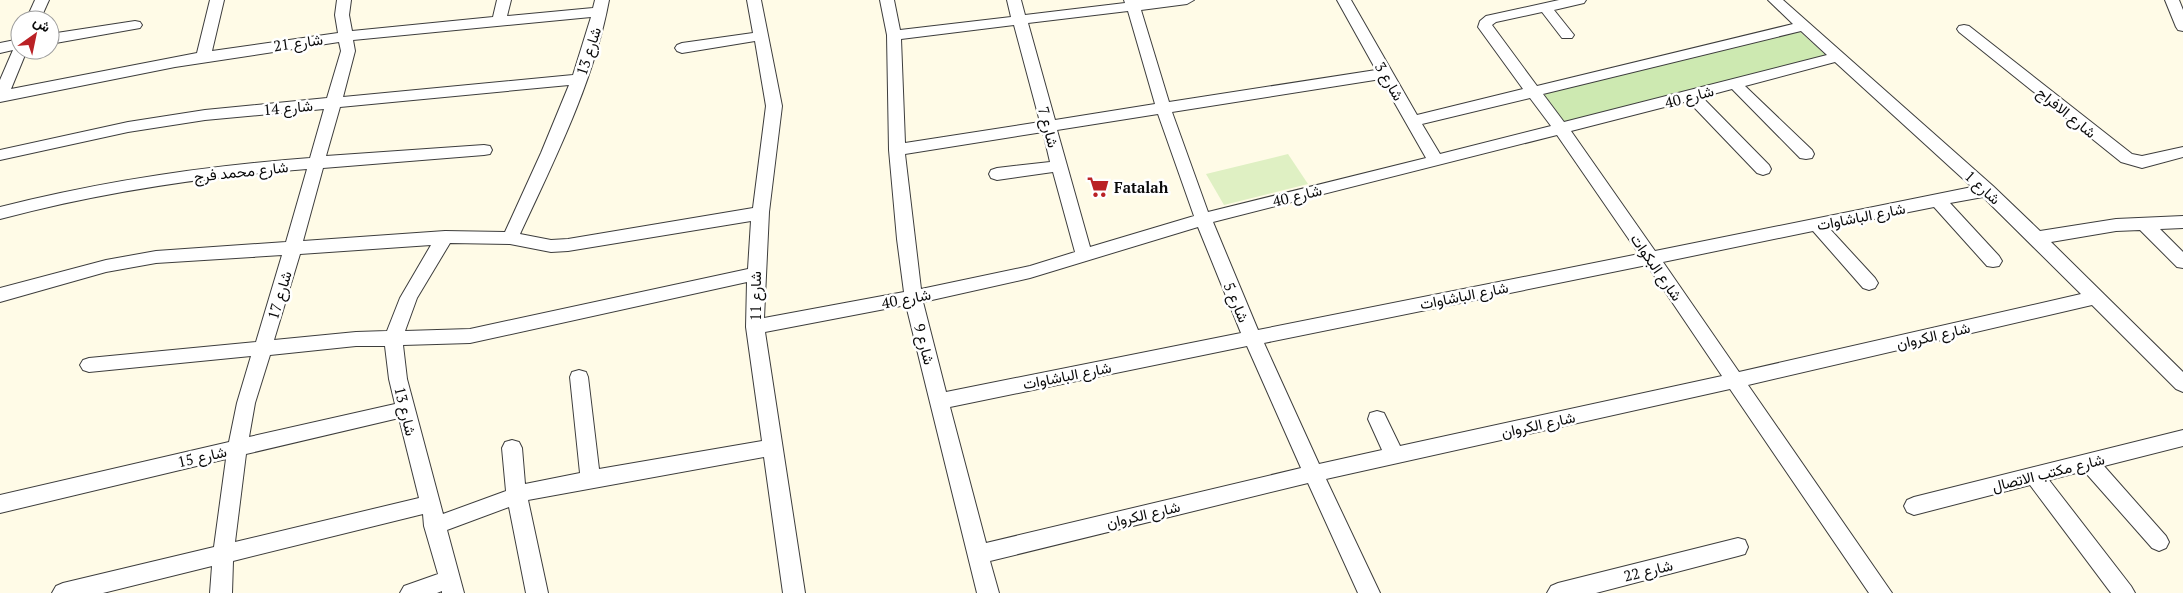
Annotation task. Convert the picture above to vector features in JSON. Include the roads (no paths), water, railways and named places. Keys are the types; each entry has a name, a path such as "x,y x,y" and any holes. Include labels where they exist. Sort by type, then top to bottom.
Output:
{"street":[{"path":"203,57 217,0"},
{"name":"شارع 17","path":"221,593 223,554 237,448 246,402 293,248 348,51 342,15 344,0"},
{"path":"500,21 504,0"},
{"name":"شارع 11","path":"754,0 774,106 774,122 765,172 755,274 755,328 794,593"},
{"name":"شارع 9","path":"887,0 894,35 898,150 905,238 913,297 941,401 988,593"},
{"name":"شارع 7","path":"1014,0 1084,255"},
{"path":"894,35 1020,21 1132,4 1187,0"},
{"name":"شارع 3","path":"1344,0 1436,161"},
{"name":"شارع البكوات","path":"1579,0 1545,8 1517,6 1492,19 1485,24 1485,27 1651,258 1881,593"},
{"name":"شارع 1","path":"1775,0 1987,190 2098,297 2183,384"},
{"path":"2172,0 2183,27"},
{"name":"شارع 5","path":"1132,4 1163,108 1203,218 1252,338 1369,593"},
{"name":"شارع 21","path":"0,96 203,57 346,36 500,21 601,6"},
{"name":"شارع 13","path":"510,238 550,153 578,79 601,6"},
{"path":"1545,8 1567,35"},
{"path":"60,37 136,25"},
{"path":"1413,121 1804,26"},
{"name":"شارع الافراح","path":"1964,29 2127,158 2142,162 2183,152"},
{"path":"682,48 760,36"},
{"name":"شارع 40","path":"755,328 1030,272 1203,218 1436,161 1838,57"},
{"path":"0,96 16,60"},
{"path":"898,150 1386,73"},
{"name":"شارع 14","path":"0,155 88,135 167,120 578,79"},
{"path":"1736,84 1806,154"},
{"path":"1691,95 1763,169"},
{"name":"شارع محمد فرج","path":"0,213 75,194 156,180 317,163 484,150"},
{"path":"997,174 1060,166"},
{"name":"شارع الباشاوات","path":"941,401 1987,190"},
{"path":"1937,200 1992,261"},
{"path":"0,295 132,261 156,257 445,237 489,236 551,246 568,245 761,213"},
{"path":"2037,238 2143,223 2183,222"},
{"path":"2143,223 2183,262"},
{"path":"1816,224 1869,283"},
{"name":"شارع 13","path":"445,237 404,307 395,338 398,379 434,526 451,586"},
{"path":"89,365 356,339 470,336 755,274"},
{"name":"شارع الكروان","path":"979,554 1315,473 1736,380 2098,297"},
{"path":"579,377 590,479"},
{"name":"شارع 15","path":"0,504 405,409"},
{"path":"1377,419 1395,456"},
{"name":"شارع مكتب الاتصال","path":"1914,506 2183,438"},
{"path":"434,526 516,495 554,485 772,447"},
{"path":"512,448 516,495 537,593"},
{"path":"2088,462 2159,542"},
{"path":"2034,476 2124,593"},
{"path":"63,593 429,504"},
{"name":"شارع 22","path":"1558,593 1738,547"},
{"path":"411,593 451,586"}],"place":[{"name":"Fatalah","path":"1098,187"}]}
